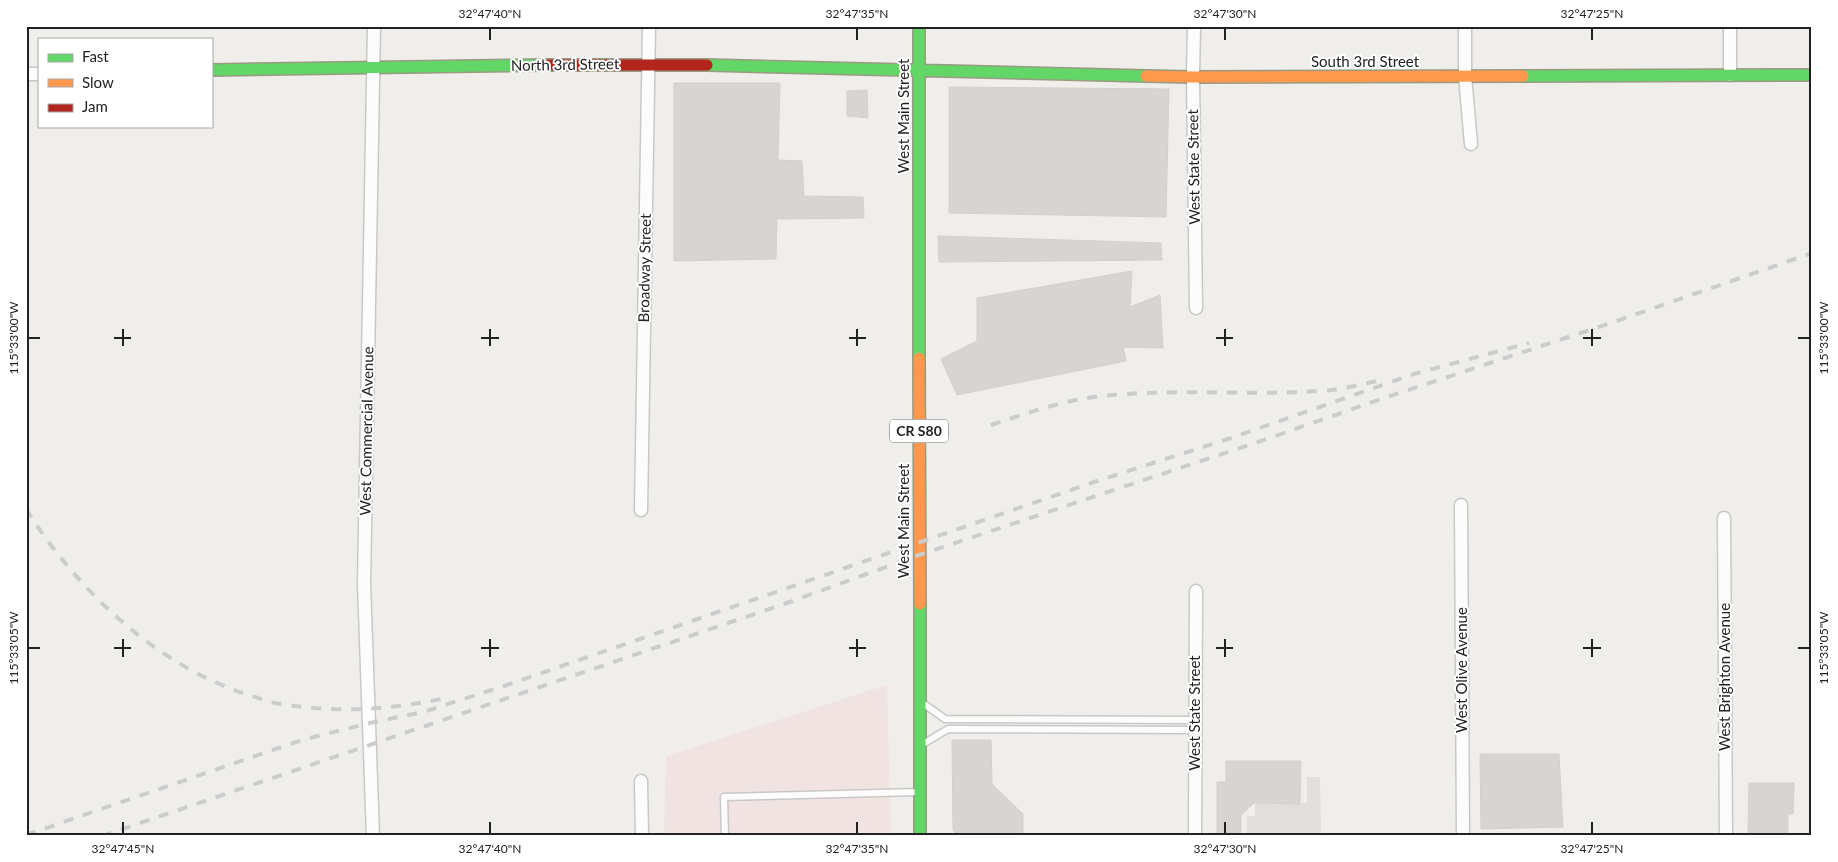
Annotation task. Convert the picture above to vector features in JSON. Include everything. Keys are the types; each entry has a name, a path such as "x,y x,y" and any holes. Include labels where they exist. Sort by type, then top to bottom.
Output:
{"street":[{"name":"West Commercial Avenue","path":"374,26 364,584 374,836"},
{"name":"Broadway Street","path":"641,510 649,26"},
{"name":"West Main Street","path":"919,26 920,836"},
{"name":"West State Street","path":"1194,26 1196,308"},
{"path":"1466,26 1465,76 1471,144"},
{"path":"1730,26 1730,76"},
{"name":"North 3rd Street","path":"212,70 648,64 919,69"},
{"name":"South 3rd Street","path":"919,69 1193,77 1812,76"},
{"name":"West Olive Avenue","path":"1461,505 1462,836"},
{"name":"West Brighton Avenue","path":"1724,518 1726,836"},
{"name":"West State Street","path":"1195,836 1196,591"},
{"path":"641,781 642,836"}],"lane":[{"path":"919,701 945,719 1195,725"},
{"path":"919,747 948,729 1195,725"},
{"path":"725,836 724,797 920,792"}],"shaded area":[{"path":"887,685 891,836 664,836 666,756"},
{"path":"1307,777 1320,777 1321,836 1247,836 1247,816 1255,816 1255,804 1307,803"}],"building":[{"path":"674,83 780,83 778,160 802,161 804,196 863,197 864,218 777,219 776,259 674,261"},
{"path":"949,87 1169,89 1166,217 949,213"},
{"path":"867,90 868,118 847,116 847,91"},
{"path":"938,236 1161,243 1162,260 939,262"},
{"path":"1132,271 1130,307 1160,295 1163,348 1123,347 1126,361 957,395 941,359 977,341 977,298"},
{"path":"952,740 991,740 992,784 1023,814 1023,836 957,836 953,830"},
{"path":"1480,754 1559,754 1563,827 1481,829"},
{"path":"1226,761 1301,761 1300,804 1254,803 1241,815 1241,836 1217,836 1217,782 1226,782"},
{"path":"1749,783 1794,783 1793,814 1788,814 1788,836 1748,836"}],"railway":[{"path":"102,836 787,603 919,555 1608,324 1812,253"},
{"path":"26,835 302,740 423,712 501,687 1094,482 1231,438 1414,374 1529,343"},
{"path":"991,425 1055,405 1094,397 1183,392 1302,392 1332,390 1377,381"},
{"path":"26,509 70,569 95,597 152,646 184,666 217,683 274,703 322,709 384,708 446,698"}],"traffic: fast":[{"path":"919,26 919,358"},
{"path":"212,70 548,65"},
{"path":"707,65 1146,76"},
{"path":"1523,76 1812,75"},
{"path":"920,604 920,836"}],"traffic: slow":[{"path":"1146,76 1523,76"},
{"path":"919,358 920,604"}],"traffic: jam":[{"path":"548,65 707,65"}]}
